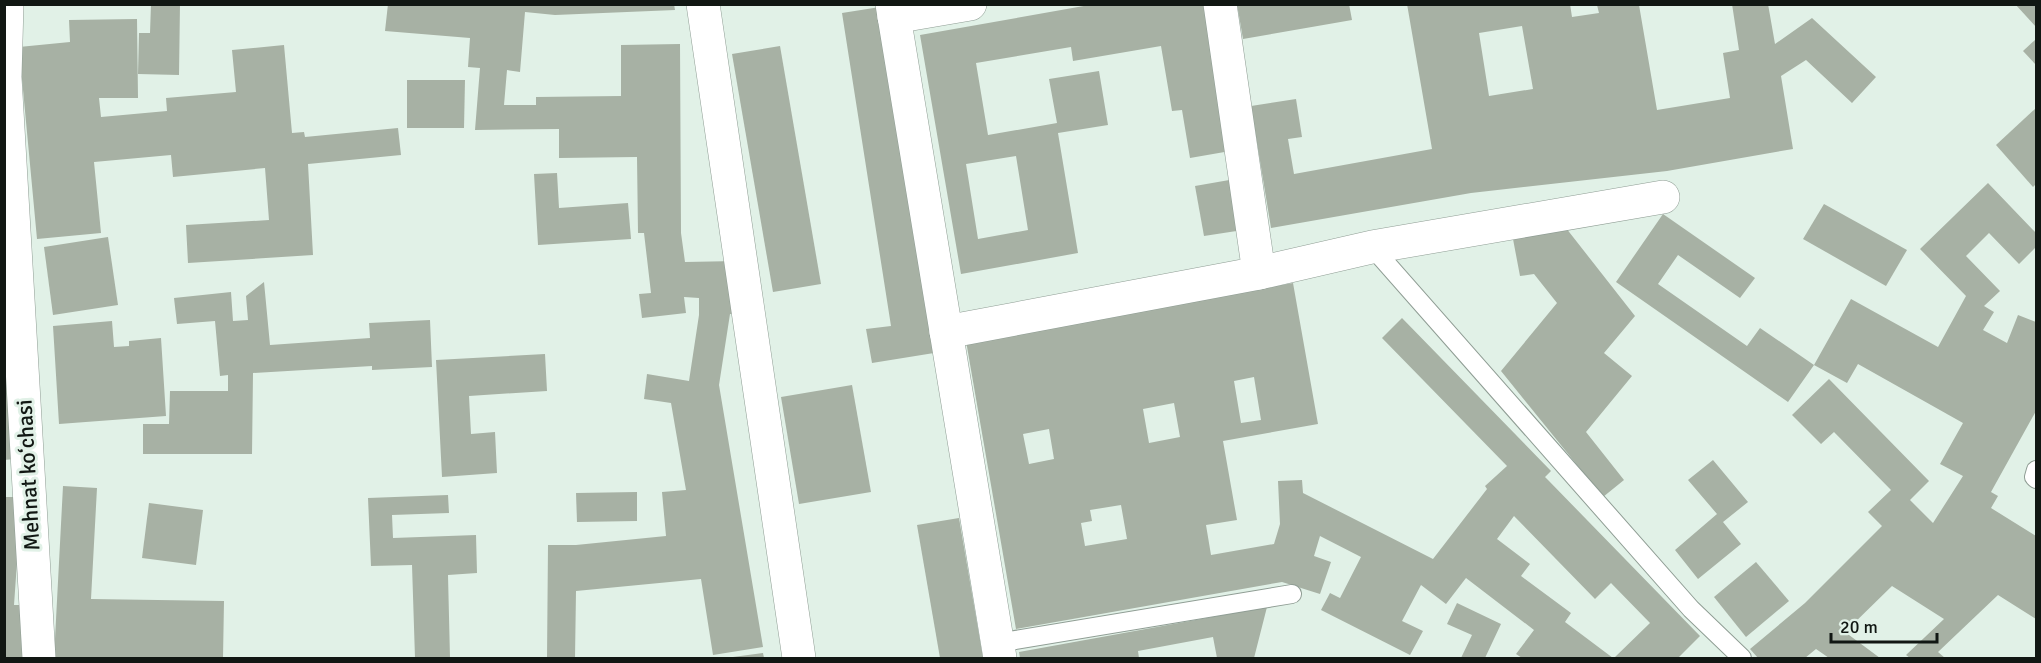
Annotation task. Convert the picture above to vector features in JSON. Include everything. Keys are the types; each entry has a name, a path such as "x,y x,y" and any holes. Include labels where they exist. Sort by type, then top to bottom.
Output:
{"street":[{"name":"Mehnat koʻchasi","path":"7,4 5,77 39,658"},
{"path":"703,4 799,658"},
{"path":"970,4 893,10 999,651"},
{"path":"1221,4 1259,273"},
{"path":"946,332 1259,273 1372,247 1662,197"}],"lane":[{"path":"1372,247 1691,609 1742,658"},
{"path":"2037,470 2034,477 2037,479"},
{"path":"999,651 1292,594"}],"building":[{"path":"151,4 180,4 179,75 138,74 139,33 150,33"},
{"path":"388,4 674,4 675,10 555,15 525,12 520,72 507,70 504,105 536,105 536,97 621,96 621,45 680,44 681,233 685,262 737,261 737,314 730,314 719,385 763,647 713,655 701,579 576,591 575,658 547,658 548,545 576,545 666,536 662,492 686,490 671,403 644,399 647,374 689,381 699,315 699,298 684,297 686,313 642,318 639,294 651,293 644,233 638,233 637,157 559,158 559,129 475,130 480,68 468,67 470,38 385,31"},
{"path":"1095,4 1211,4 1236,150 1190,158 1182,110 1172,111 1161,46 1073,61 1071,47 976,63 988,135 1057,123 1049,79 1099,71 1108,125 1058,133 1078,253 961,274 920,35","holes":["1016,156 1028,230 978,239 966,164"]},
{"path":"1237,4 1349,4 1352,20 1243,39"},
{"path":"1407,4 1570,4 1572,17 1599,13 1597,5 1639,5 1657,110 1730,98 1723,53 1739,50 1732,4 1768,4 1775,44 1812,18 1876,77 1852,103 1806,60 1781,76 1793,149 1667,171 1471,193 1271,228 1251,106 1296,99 1302,137 1288,139 1294,174 1432,149","holes":["1522,26 1533,89 1489,96 1479,33"]},
{"path":"2015,4 2036,4 2036,27"},
{"path":"880,7 934,353 872,363 866,329 891,326 842,13"},
{"path":"137,19 138,98 99,98 101,117 167,111 166,98 236,92 232,50 284,45 292,133 304,132 305,137 398,128 401,155 308,164 313,255 188,263 186,225 269,220 265,168 173,177 171,155 94,162 101,233 37,239 19,47 70,42 69,20"},
{"path":"2036,39 2036,65 2023,51"},
{"path":"780,46 821,284 773,292 732,54"},
{"path":"407,80 465,80 464,128 407,128"},
{"path":"2036,108 2036,184 2033,187 1996,145"},
{"path":"557,173 559,208 628,203 631,239 538,245 534,174"},
{"path":"1235,179 1243,230 1204,236 1195,186"},
{"path":"1988,183 2036,233 2036,247 2019,264 1989,233 1966,256 2000,291 1984,306 1994,312 1983,330 2007,343 2018,315 2036,322 2036,411 1991,492 1998,496 1991,508 2036,536 2036,619 1998,595 1938,652 1945,658 1910,658 1906,655 1944,619 1892,586 1845,632 1880,658 1829,658 1816,649 1805,658 1758,658 1750,649 1805,603 1882,526 1868,512 1891,490 1834,432 1821,444 1792,415 1829,379 1929,481 1910,500 1933,523 1963,476 1940,464 1963,423 1858,364 1847,383 1814,365 1851,299 1938,347 1966,296 1920,249"},
{"path":"1824,204 1907,250 1886,286 1803,239"},
{"path":"1663,214 1755,278 1740,298 1678,255 1658,284 1747,346 1760,328 1814,365 1788,402 1616,282"},
{"path":"1566,228 1635,316 1604,353 1632,376 1586,432 1624,480 1603,497 1501,371 1557,303 1534,274 1520,276 1513,239"},
{"path":"108,237 118,305 53,315 44,247"},
{"path":"4,247 15,459 4,460"},
{"path":"264,282 270,345 370,338 369,323 430,320 432,367 372,370 372,366 253,373 252,454 143,454 143,424 169,424 170,391 228,391 228,375 220,376 215,321 177,324 174,298 231,292 233,321 248,320 246,296"},
{"path":"1293,283 1318,424 1223,441 1237,520 1206,525 1211,555 1274,544 1280,524 1278,481 1302,480 1303,493 1433,559 1487,489 1485,486 1507,466 1382,338 1402,318 1551,471 1545,477 1700,636 1678,658 1614,658 1650,623 1611,583 1595,599 1514,516 1497,539 1530,564 1521,576 1571,613 1565,622 1613,658 1522,658 1516,654 1534,630 1466,578 1446,604 1421,585 1402,621 1423,631 1410,655 1321,610 1330,593 1340,598 1361,557 1320,536 1314,556 1331,562 1320,594 1282,582 1016,629 966,341","holes":["1254,377 1261,420 1241,423 1234,381","1174,403 1180,437 1149,443 1143,409","1049,429 1054,459 1029,464 1023,434","1121,505 1127,539 1085,546 1081,523 1092,521 1090,510"]},
{"path":"112,321 114,347 129,346 129,341 161,338 166,416 59,424 53,326"},
{"path":"545,354 547,391 469,396 471,434 495,432 497,473 442,477 436,360"},
{"path":"852,385 871,492 799,504 781,397"},
{"path":"1713,460 1748,502 1723,522 1741,544 1698,579 1675,550 1717,514 1688,480"},
{"path":"63,486 97,488 91,599 224,601 223,658 54,658"},
{"path":"637,492 637,521 577,522 576,493"},
{"path":"448,495 449,513 392,515 393,538 476,535 477,573 448,575 450,658 415,658 412,565 371,566 368,498"},
{"path":"4,497 19,497 14,605 25,605 22,658 4,658"},
{"path":"149,503 203,510 196,565 142,558"},
{"path":"959,518 983,658 940,658 917,525"},
{"path":"1756,562 1789,601 1746,637 1714,597"},
{"path":"1457,603 1501,624 1485,658 1461,658 1472,635 1447,624"},
{"path":"1267,607 1254,658 1217,658 1213,637 1138,651 1139,658 1020,658 1019,652"},
{"path":"763,653 764,658 733,658 733,657"}]}
